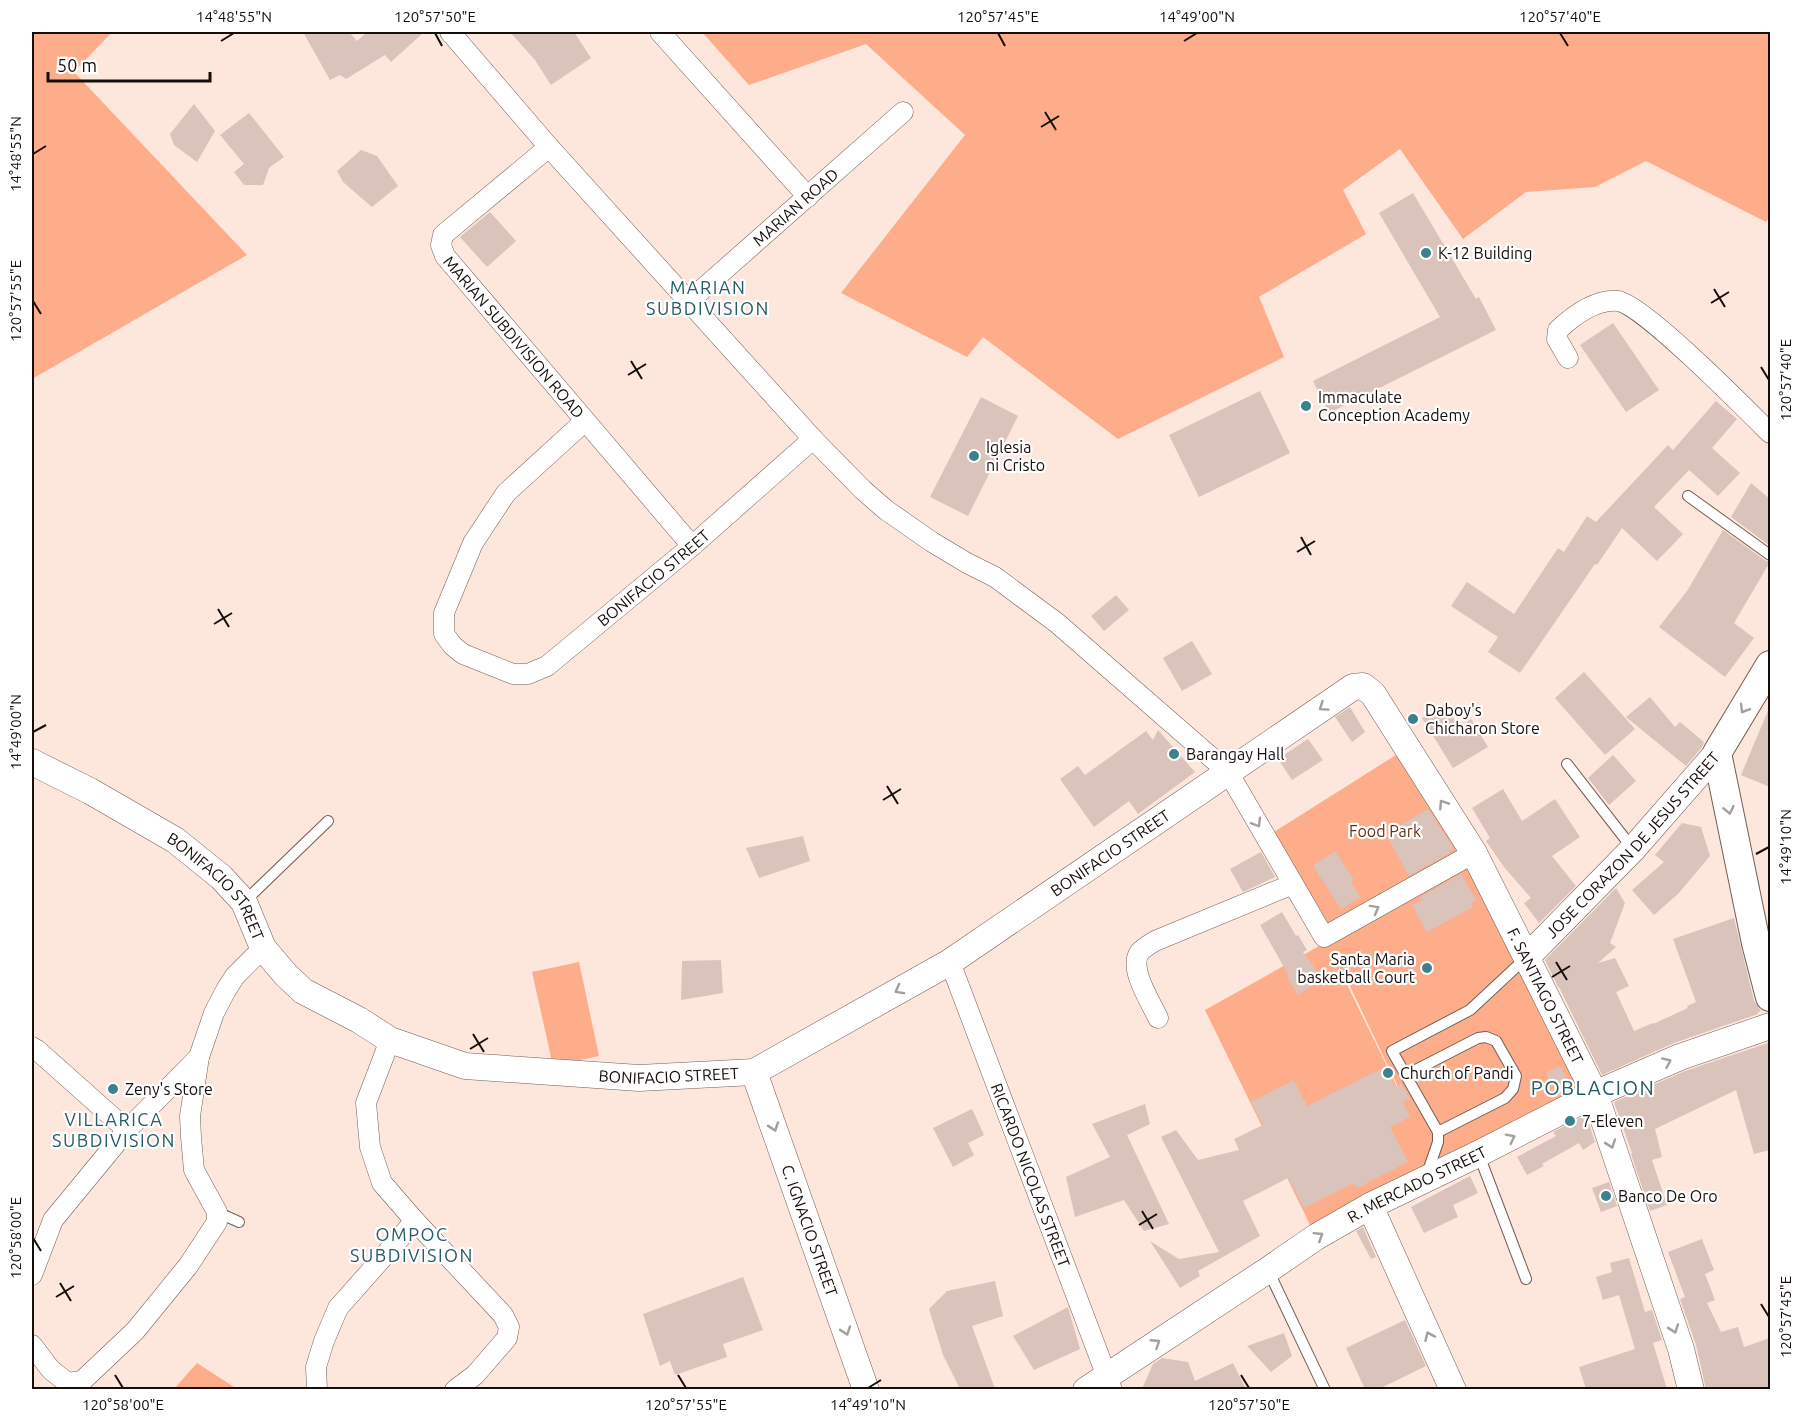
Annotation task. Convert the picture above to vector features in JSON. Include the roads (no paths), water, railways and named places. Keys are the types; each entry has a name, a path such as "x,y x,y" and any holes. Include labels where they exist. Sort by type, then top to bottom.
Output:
{"main road":[{"name":"JOSE CORAZON DE JESUS STREET","path":"1717,753 1770,665"},
{"path":"1717,753 1763,942 1770,997"}],"street":[{"path":"450,32 549,147 813,439 863,490 886,510 932,542 995,577 1057,623 1228,772 1323,937 1474,853"},
{"path":"660,32 808,197"},
{"name":"MARIAN ROAD","path":"689,301 903,112"},
{"name":"MARIAN SUBDIVISION ROAD","path":"549,147 443,235 441,245 445,256 692,546"},
{"path":"1568,358 1557,339 1558,330 1599,302 1620,301 1639,313 1677,344 1770,433"},
{"name":"BONIFACIO STREET","path":"585,421 506,493 473,543 444,614 444,634 453,646 463,654 513,674 528,674 547,666 692,546 813,439"},
{"name":"BONIFACIO STREET","path":"32,762 90,791 175,840 221,877 244,902 263,948 303,991 359,1020 390,1040 465,1066 639,1078 754,1072 950,962 1353,687 1363,687 1373,694"},
{"name":"F. SANTIAGO STREET","path":"1373,694 1474,853 1595,1094 1681,1349 1691,1389"},
{"name":"JOSE CORAZON DE JESUS STREET","path":"1527,957 1633,849 1717,753"},
{"path":"1158,1018 1136,968 1139,953 1155,941 1293,885"},
{"path":"32,1345 51,1370 68,1383 82,1381 135,1331 188,1266 217,1222 217,1212 194,1170 190,1116 199,1057 214,1013 226,990 235,976 263,948"},
{"name":"RICARDO NICOLAS STREET","path":"950,962 1102,1385"},
{"name":"R. MERCADO STREET","path":"1102,1385 1316,1237 1370,1206 1595,1094 1680,1057 1770,1026"},
{"path":"390,1040 366,1103 370,1147 382,1183 503,1315 509,1327 507,1338 475,1375 455,1389"},
{"path":"32,1047 126,1130"},
{"path":"32,1275 53,1220 126,1130 199,1057"},
{"name":"C. IGNACIO STREET","path":"754,1072 866,1389"},
{"path":"1370,1206 1453,1389"},
{"path":"316,1389 316,1367 338,1308 415,1221"}],"lane":[{"path":"1688,496 1770,555"},
{"path":"1567,764 1633,849"},
{"path":"244,902 328,821"},
{"path":"1425,1180 1438,1142 1438,1132 1392,1051 1470,1010 1527,957"},
{"path":"1406,1076 1478,1038 1486,1037 1496,1041 1516,1076 1513,1089 1505,1098 1438,1132"},
{"path":"1478,1154 1526,1279"},
{"path":"217,1212 239,1222"},
{"path":"1268,1270 1325,1389"}],"place":[{"name":"K-12 Building","path":"1426,253"},
{"name":"Immaculate Conception Academy","path":"1306,406"},
{"name":"Iglesia ni Cristo","path":"974,456"},
{"name":"Daboy's Chicharon Store","path":"1413,719"},
{"name":"Barangay Hall","path":"1174,754"},
{"name":"Santa Maria basketball Court","path":"1427,968"},
{"name":"Church of Pandi","path":"1388,1073"},
{"name":"Zeny's Store","path":"113,1089"},
{"name":"7-Eleven","path":"1570,1121"},
{"name":"Banco De Oro","path":"1606,1196"}],"district":[{"name":"MARIAN SUBDIVISION","path":"708,298"},
{"name":"POBLACION","path":"1593,1088"},
{"name":"VILLARICA SUBDIVISION","path":"114,1130"},
{"name":"OMPOC SUBDIVISION","path":"412,1245"}],"park label":[{"name":"Food Park","path":"1385,831"}]}
